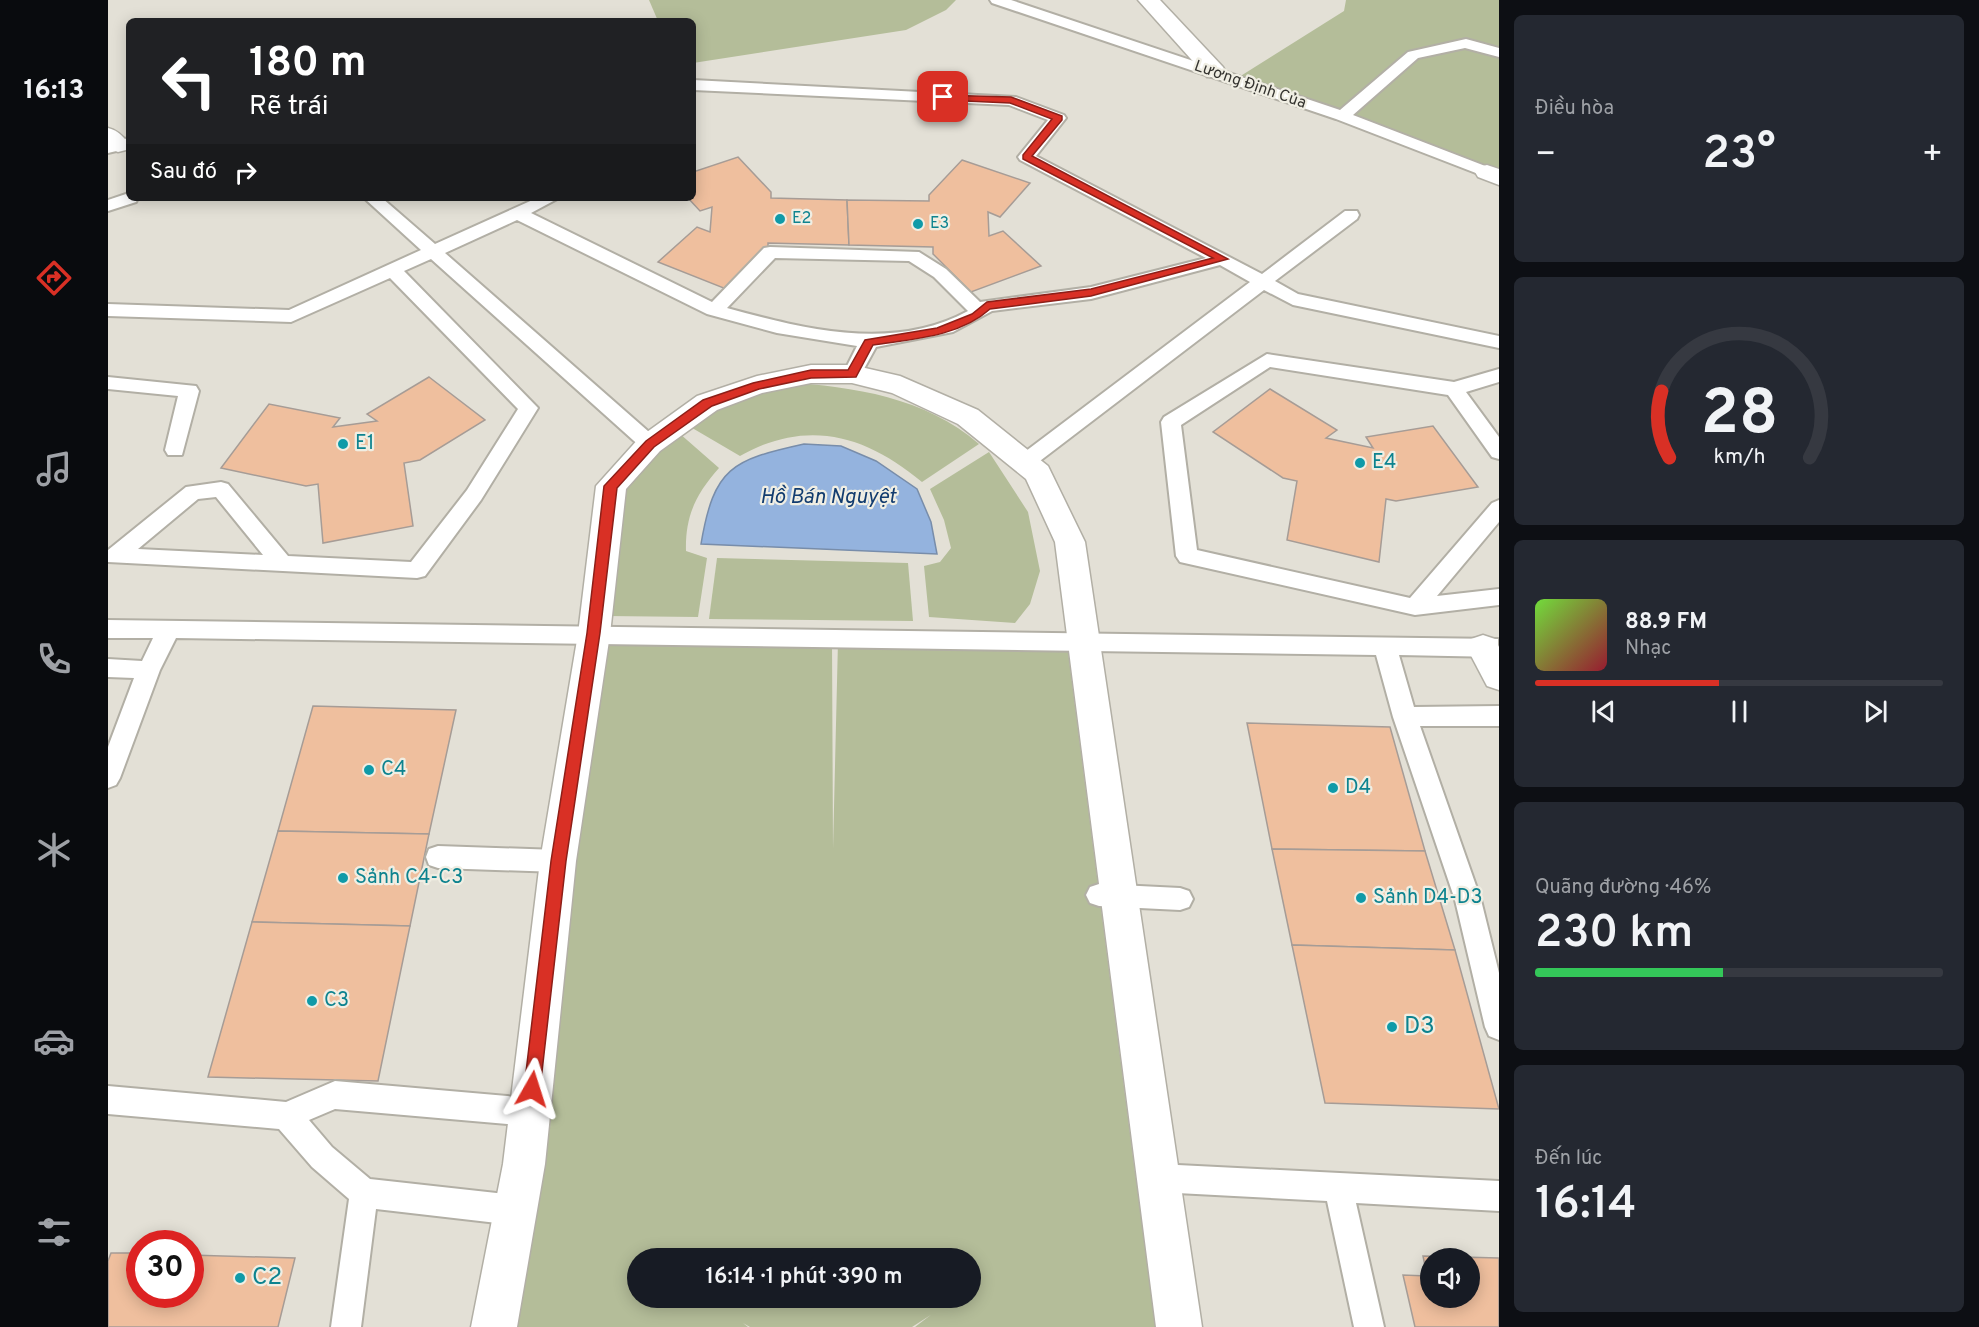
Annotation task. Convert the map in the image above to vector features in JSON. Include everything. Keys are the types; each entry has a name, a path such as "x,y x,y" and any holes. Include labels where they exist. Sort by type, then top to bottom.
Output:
{"street":[{"path":"1148,0 1215,72"},
{"path":"494,1327 515,1210 529,1112 558,861 594,633 611,486 650,444 707,403 757,386 811,374 852,374 900,386 968,417 1038,473 1070,542 1085,643 1108,896 1158,1178 1179,1327"},
{"path":"1491,648 1499,677"}],"lane":[{"name":"Lương Định Của","path":"997,0 1342,116 1493,175"},
{"path":"1342,116 1413,55 1466,43 1499,53"},
{"path":"696,85 1011,100 1058,118 1026,157 1222,259 1293,299 1499,342"},
{"path":"108,206 126,199"},
{"path":"375,201 650,444"},
{"path":"108,310 291,316 543,201"},
{"path":"517,213 715,310 777,327 869,342 939,331 980,312 987,306 1091,293 1222,259"},
{"path":"1025,462 1352,215"},
{"path":"715,310 770,252 913,256 940,273 980,312"},
{"path":"110,560 417,570 474,495 528,408 393,270"},
{"path":"852,374 869,342"},
{"path":"1499,375 1454,389 1267,360 1171,422 1187,556 1415,607 1499,597"},
{"path":"108,383 189,391 176,450"},
{"path":"1454,389 1499,452"},
{"path":"110,560 193,492 221,489 282,564"},
{"path":"1415,607 1499,508"},
{"path":"108,629 594,633 1491,648"},
{"path":"108,778 149,670 168,631"},
{"path":"1385,647 1406,717 1468,900 1499,1027"},
{"path":"108,668 149,670"},
{"path":"1406,717 1499,716"},
{"path":"438,857 558,861"},
{"path":"1108,896 1180,899"},
{"path":"108,1100 286,1116 335,1095 529,1112"},
{"path":"286,1116 322,1156 364,1193 515,1210"},
{"path":"1158,1178 1499,1196"},
{"path":"1338,1187 1369,1327"},
{"path":"346,1327 364,1193"}],"green space":[{"path":"649,0 956,0 946,10 906,30 696,63 696,18 657,18"},
{"path":"1346,0 1499,0 1499,171 1239,77 1344,11"},
{"path":"785,382 837,387 888,397 936,415 979,444 922,482 879,453 857,443 835,437 812,435 789,437 765,444 740,456 682,422"},
{"path":"679,433 719,468 698,496 690,516 686,538 686,551 707,558 698,617 606,616 623,479"},
{"path":"989,452 1028,512 1040,571 1030,604 1015,623 929,617 924,566 940,562 951,548 944,520 930,489"},
{"path":"717,558 908,563 913,621 709,619"},
{"path":"595,634 832,641 833,849 838,641 1067,643 1135,1172 1159,1327 915,1327 931,1315 912,1327 750,1327 743,1323 748,1327 494,1327"}],"water":[{"name":"Hồ Bán Nguyệt","path":"804,444 841,446 876,461 917,489 931,522 937,554 701,544 712,498 730,471 743,462 759,456"}],"building":[{"name":"E2","path":"738,157 771,192 771,198 847,200 849,245 768,243 768,249 726,289 658,262 697,227 710,232 712,207 700,211 691,201 696,201 696,171"},
{"name":"E3","path":"962,160 1030,183 1000,217 988,212 989,236 1003,231 1041,266 971,292 933,254 933,247 849,245 847,200 929,201 929,195"},
{"name":"E1","path":"429,377 485,420 420,460 404,463 413,526 323,543 318,484 306,486 221,468 269,404 340,418 333,427 377,421 367,414"},
{"name":"E4","path":"1270,389 1337,430 1326,438 1373,448 1366,437 1433,426 1478,487 1396,501 1386,499 1379,562 1287,540 1297,481 1283,478 1213,432"},
{"name":"C4","path":"313,706 456,710 429,834 278,831"},
{"name":"D4","path":"1247,723 1390,727 1425,851 1272,849"},
{"name":"Sảnh C4-C3","path":"278,831 429,834 410,926 252,922"},
{"name":"Sảnh D4-D3","path":"1272,849 1425,851 1455,950 1292,945"},
{"name":"C3","path":"252,922 410,926 378,1081 208,1077"},
{"name":"D3","path":"1292,945 1455,950 1499,1109 1325,1103"},
{"name":"C2","path":"111,1253 126,1253 126,1308 204,1308 204,1255 295,1258 278,1327 108,1327 108,1261"},
{"path":"1480,1258 1499,1258 1499,1327 1415,1327 1403,1275 1420,1276 1420,1308 1480,1308"}],"place":[{"name":"E2","path":"780,219"},
{"name":"E3","path":"918,224"},
{"name":"E1","path":"343,444"},
{"name":"E4","path":"1360,463"},
{"name":"C4","path":"369,770"},
{"name":"D4","path":"1333,788"},
{"name":"Sảnh C4-C3","path":"343,878"},
{"name":"Sảnh D4-D3","path":"1361,898"},
{"name":"C3","path":"312,1001"},
{"name":"D3","path":"1392,1027"},
{"name":"C2","path":"240,1278"}],"route":[{"path":"532,1089 558,861 594,633 611,486 650,444 707,403 757,386 811,374 852,374 869,342 939,331 976,316 987,306 1091,293 1222,259 1026,157 1058,118 1011,100 943,97"}]}
